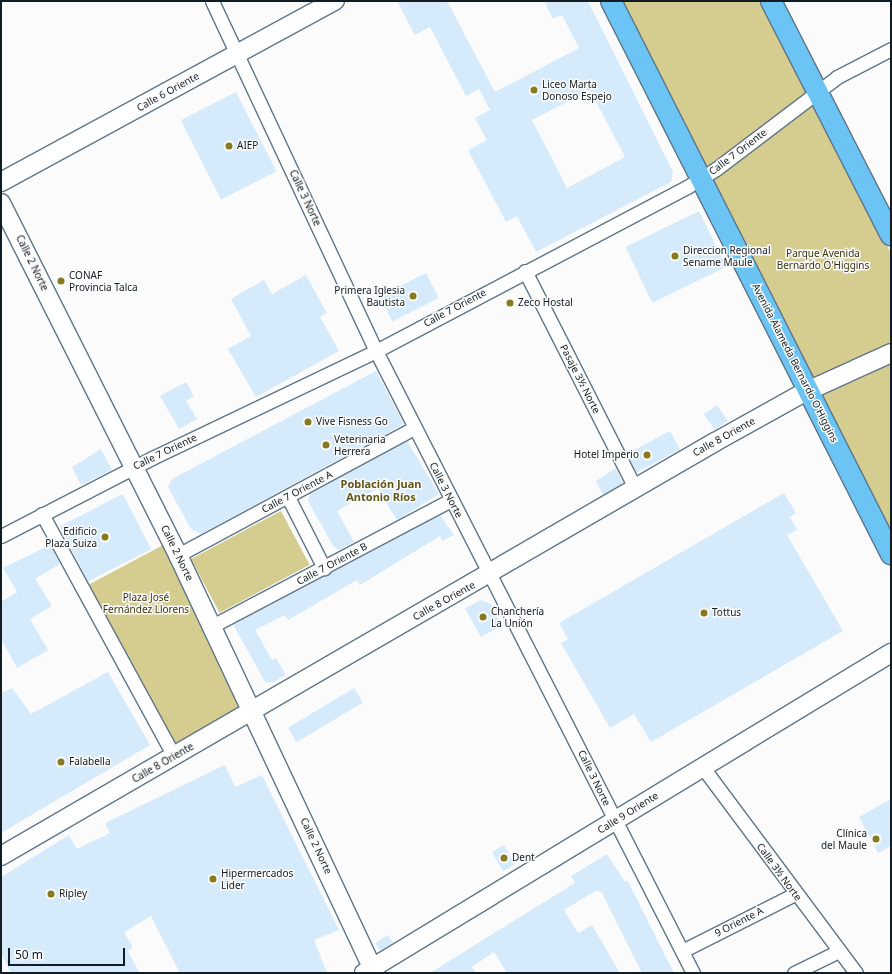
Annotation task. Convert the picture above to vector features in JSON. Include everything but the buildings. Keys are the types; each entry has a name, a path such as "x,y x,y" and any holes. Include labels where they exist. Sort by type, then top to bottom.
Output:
{"main road":[{"name":"Avenida Alameda Bernardo O'Higgins","path":"611,1 810,390 891,554"},
{"path":"770,1 891,235"}],"street":[{"name":"Calle 3 Norte","path":"212,1 376,351 414,428 614,822 693,973"},
{"name":"Calle 6 Oriente","path":"1,182 335,1"},
{"name":"Calle 7 Oriente","path":"1,536 134,468 376,351 525,271 702,179 817,92 891,49"},
{"name":"Calle 2 Norte","path":"1,203 178,555 254,712 370,971"},
{"name":"Pasaje 3½ Norte","path":"525,271 635,488"},
{"name":"Calle 8 Oriente","path":"1,856 489,576 635,488 810,390 891,353"},
{"name":"Calle 7 Oriente A","path":"178,555 414,428"},
{"path":"288,497 324,568"},
{"name":"Calle 7 Oriente B","path":"212,626 451,500"},
{"path":"42,514 174,756"},
{"name":"Calle 9 Oriente","path":"370,971 614,822 704,769 891,653"},
{"name":"Calle 3½ Norte","path":"704,769 795,894 856,973"},
{"name":"9 Oriente A","path":"682,951 795,894"},
{"path":"794,973 839,951"}],"green space":[{"name":"Parque Avenida Bernardo O'Higgins","path":"621,1 762,1 891,253 891,533"},
{"path":"281,511 310,565 220,613 191,559"},
{"name":"Plaza José Fernández Llorens","path":"165,544 241,699 238,710 178,748 88,585"}],"place":[{"name":"Liceo Marta Donoso Espejo","path":"534,90"},
{"name":"AIEP","path":"229,146"},
{"name":"Direccion Regional Sename Maule","path":"675,256"},
{"name":"CONAF Provincia Talca","path":"61,281"},
{"name":"Primera Iglesia Bautista","path":"413,296"},
{"name":"Zeco Hostal","path":"510,303"},
{"name":"Vive Fisness Go","path":"308,422"},
{"name":"Veterinaria Herrera","path":"326,445"},
{"name":"Hotel Imperio","path":"647,455"},
{"name":"Edificio Plaza Suiza","path":"105,537"},
{"name":"Tottus","path":"704,613"},
{"name":"Chanchería La Unión","path":"483,617"},
{"name":"Falabella","path":"61,762"},
{"name":"Clínica del Maule","path":"876,839"},
{"name":"Dent","path":"504,858"},
{"name":"Hipermercados Lider","path":"213,879"},
{"name":"Ripley","path":"51,894"}],"district":[{"name":"Población Juan Antonio Ríos","path":"381,491"}]}
